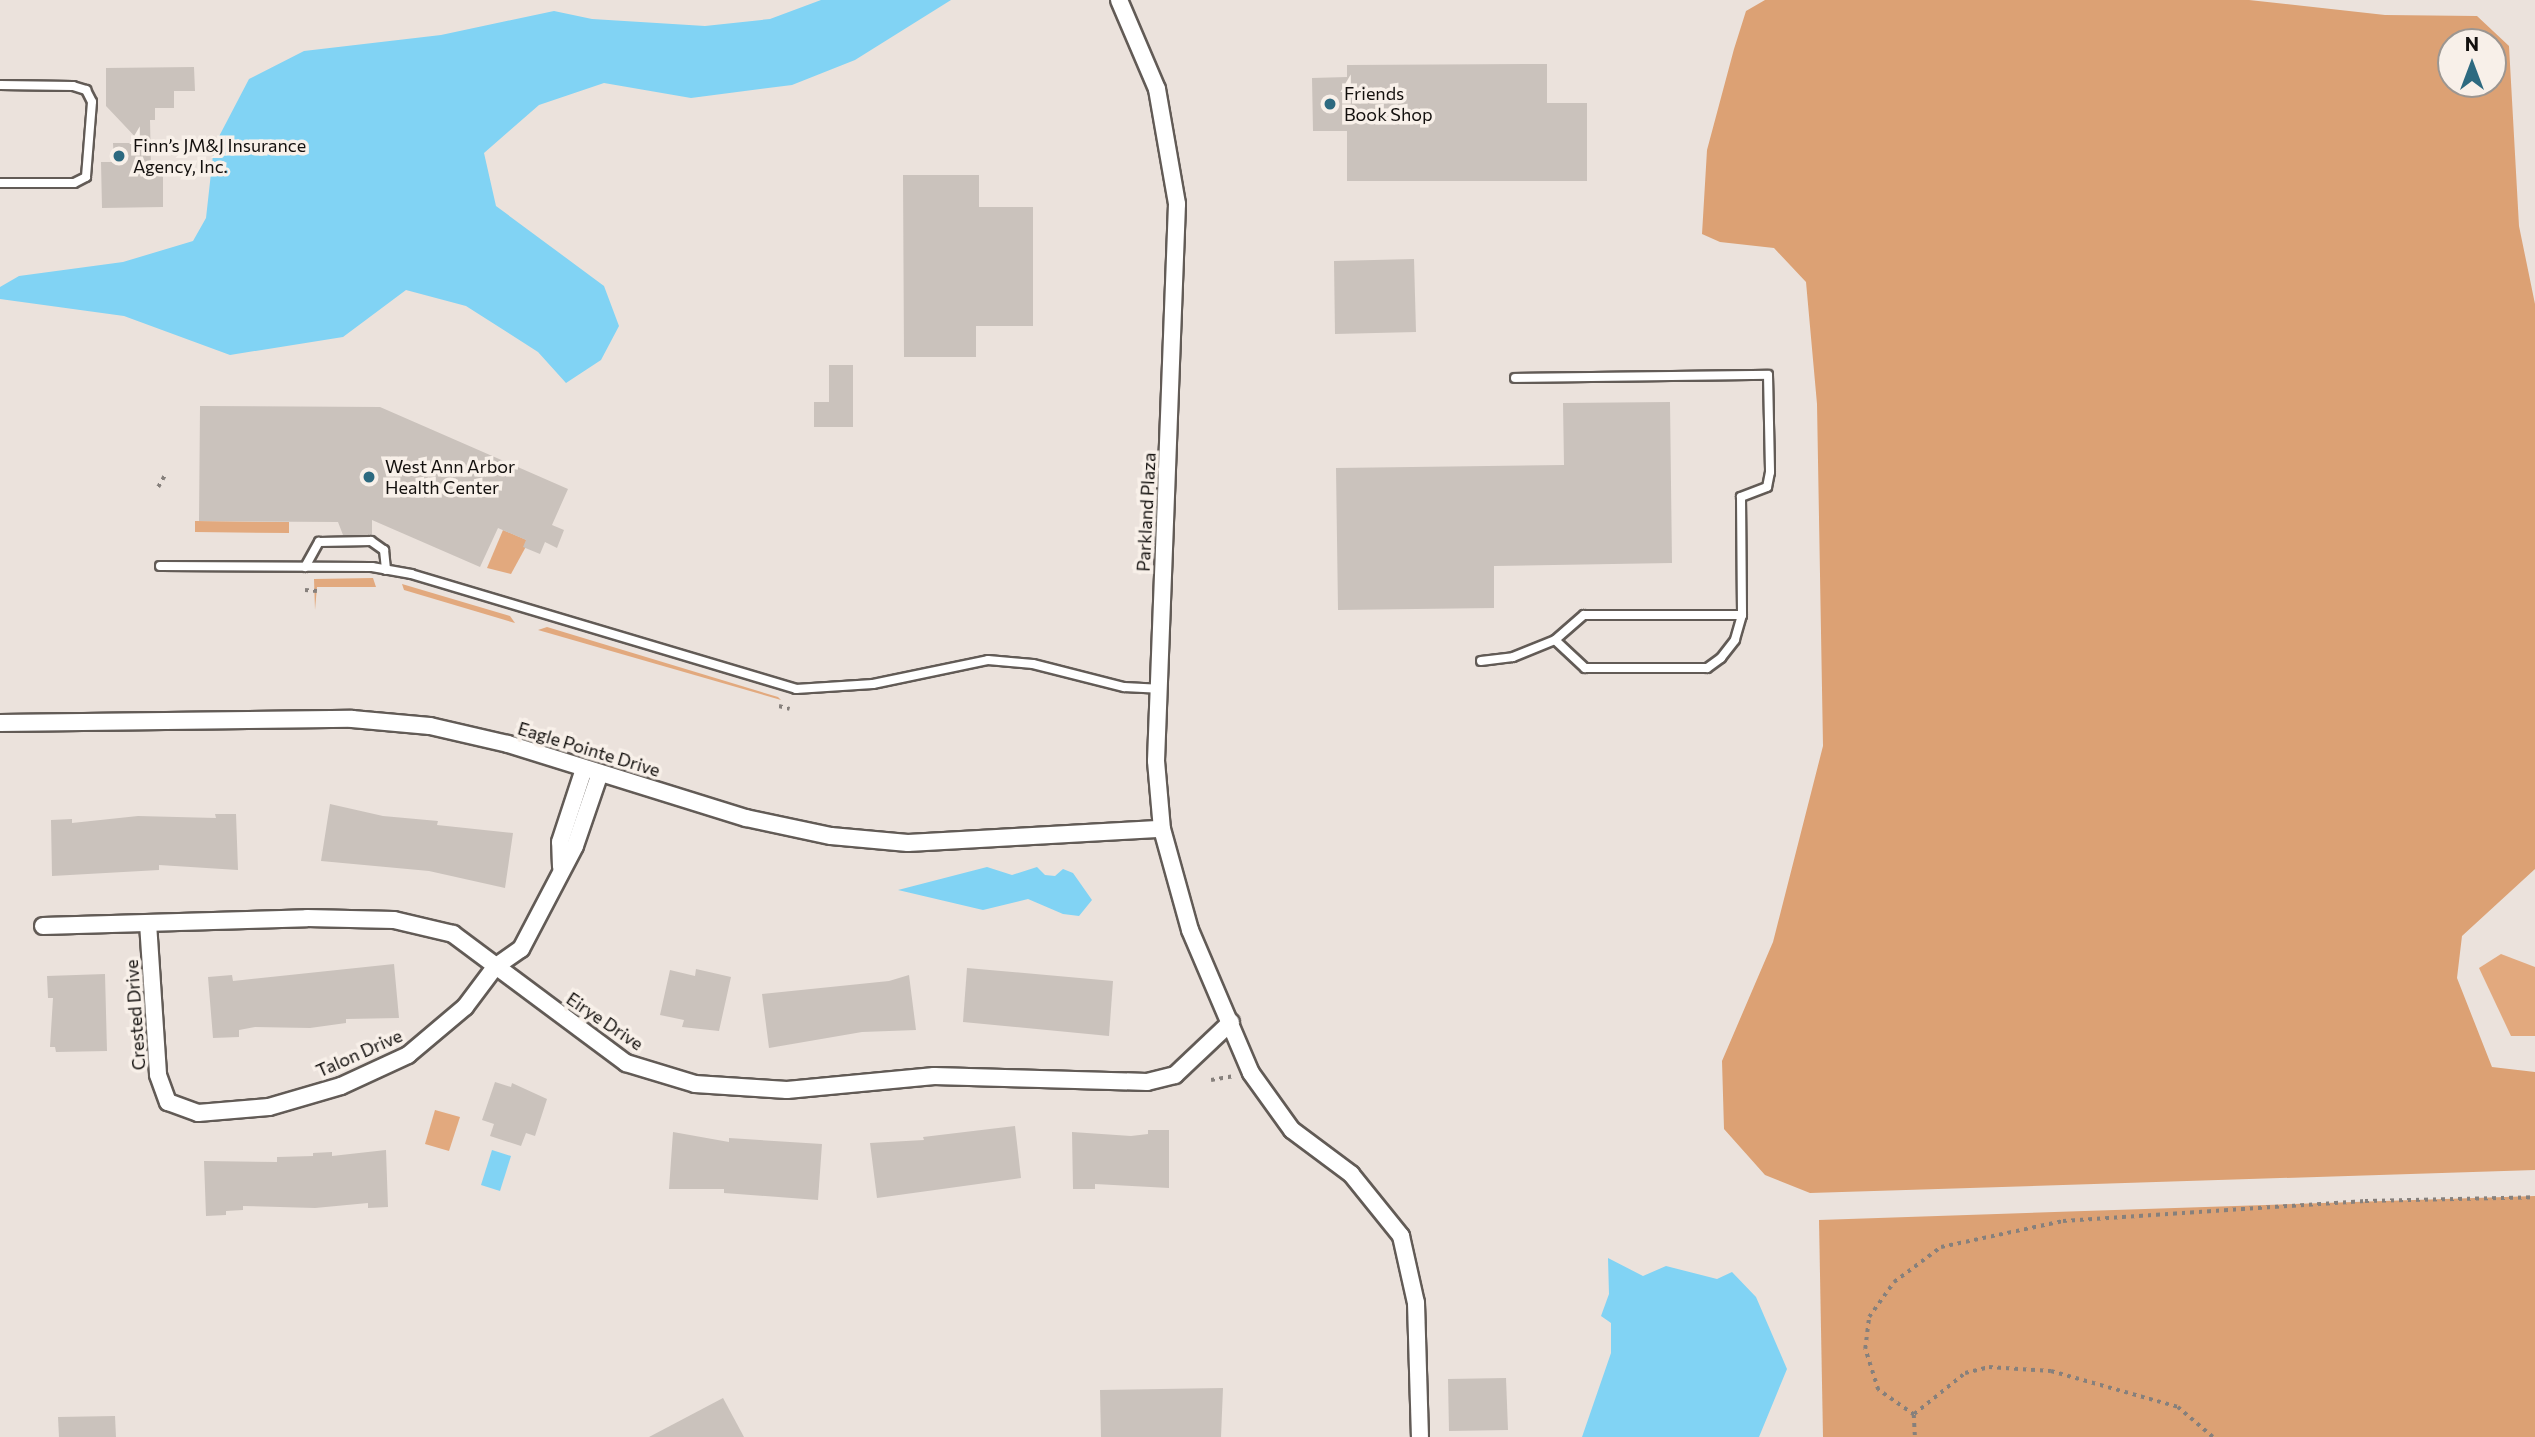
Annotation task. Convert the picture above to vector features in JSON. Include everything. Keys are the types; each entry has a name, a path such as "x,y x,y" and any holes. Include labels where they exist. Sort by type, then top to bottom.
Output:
{"street":[{"name":"Parkland Plaza","path":"1119,0 1157,89 1177,204 1156,761 1162,829 1190,930 1251,1073 1292,1130 1351,1174 1401,1236 1416,1303 1420,1437"},
{"name":"Eagle Pointe Drive","path":"0,723 352,719 430,726 508,744 746,818 831,836 908,843 1162,829"},
{"name":"Talon Drive","path":"561,867 560,842 584,769"},
{"name":"Talon Drive","path":"168,1102 198,1113 270,1107 341,1086 408,1055 465,1007 495,967 521,948 561,867 575,846 600,773"},
{"name":"Eirye Drive","path":"43,926 394,920 453,934 626,1063 695,1084 787,1090 934,1076 1147,1082 1175,1075 1231,1022"},
{"name":"Crested Drive","path":"148,923 158,1075 168,1102"}],"lane":[{"path":"0,85 73,86 86,90 92,102 86,177 74,183 0,183"},
{"path":"1516,379 1768,375 1767,487 1741,497 1742,615 1735,640 1707,668 1585,668 1555,640"},
{"path":"305,567 319,542 371,541 384,550 386,570"},
{"path":"160,566 386,570 796,689 873,684 988,660 1159,689"},
{"path":"1481,660 1513,657 1555,640 1584,615 1742,615"}],"path":[{"path":"158,487 166,472"},
{"path":"304,590 317,591"},
{"path":"779,706 790,709"},
{"path":"1914,1415 1878,1390 1866,1349 1869,1317 1894,1282 1941,1247 2063,1221 2365,1201 2535,1197"},
{"path":"1914,1415 1965,1373 1989,1367 2051,1371 2178,1407 2213,1437"},
{"path":"1914,1415 1915,1437"}],"shaded area":[{"path":"1765,0 2249,0 2385,15 2477,16 2490,28 2437,28 2437,98 2507,98 2507,44 2509,46 2519,226 2535,304 2535,869 2462,936 2457,978 2492,1067 2535,1072 2535,1170 1810,1193 1765,1175 1724,1129 1722,1061 1773,942 1823,746 1817,404 1806,282 1774,248 1720,242 1702,234 1707,150 1746,11"},
{"path":"195,521 289,522 289,533 195,532"},
{"path":"503,530 529,541 511,574 487,568"},
{"path":"373,578 376,587 317,587 315,610 314,579"},
{"path":"402,584 510,616 515,623 404,590"},
{"path":"547,627 778,697 781,700 538,630"},
{"path":"2501,954 2535,967 2535,1036 2511,1036 2479,968"},
{"path":"435,1110 460,1117 449,1151 425,1144"},
{"path":"2535,1196 2535,1437 1823,1437 1819,1220"}],"water":[{"path":"821,0 951,0 855,60 792,85 691,98 604,83 539,105 484,153 496,206 604,286 619,326 601,360 566,383 538,352 466,306 406,290 343,337 230,355 124,316 0,299 0,287 19,276 123,262 193,241 206,218 214,146 249,79 304,51 441,35 554,11 592,19 705,26 770,19"},
{"path":"987,867 1012,875 1037,867 1045,875 1055,876 1063,869 1073,873 1092,900 1079,916 1063,914 1028,899 983,910 898,890"},
{"path":"492,1150 511,1156 500,1191 481,1185"},
{"path":"1608,1258 1643,1276 1666,1266 1717,1279 1732,1272 1756,1297 1787,1369 1759,1437 1582,1437 1611,1353 1611,1323 1601,1316 1609,1294"}],"building":[{"path":"1547,64 1547,103 1587,103 1587,181 1347,181 1347,131 1313,131 1312,78 1347,77 1347,65"},
{"path":"194,67 195,91 174,91 174,108 155,108 155,120 150,120 151,167 163,167 163,207 102,208 101,162 114,162 113,143 141,143 106,106 106,68"},
{"path":"903,175 979,175 979,207 1033,207 1033,326 976,326 976,357 904,357"},
{"path":"1414,259 1416,332 1335,334 1334,261"},
{"path":"829,365 853,365 853,427 814,427 814,402 829,402"},
{"path":"1670,402 1672,563 1494,566 1494,608 1338,610 1336,468 1564,465 1563,403"},
{"name":"West Ann Arbor Health Center","path":"200,406 380,407 568,489 552,525 564,530 557,548 545,542 540,554 523,547 526,540 498,528 480,567 372,520 372,535 343,535 338,522 199,521"},
{"path":"330,804 383,816 438,821 437,825 513,833 505,888 429,871 321,861"},
{"path":"215,814 236,814 238,870 159,865 159,870 52,876 51,820 72,819 72,823 138,816 216,818"},
{"path":"394,964 399,1018 346,1019 346,1023 310,1028 255,1027 239,1030 239,1037 213,1038 208,977 232,975 233,981"},
{"path":"967,968 1113,981 1109,1036 963,1022"},
{"path":"696,969 731,977 719,1031 682,1027 684,1020 660,1015 670,970 695,976"},
{"path":"105,974 107,1051 56,1052 55,1047 50,1047 53,998 48,998 47,976"},
{"path":"909,975 916,1030 862,1032 769,1048 762,994 889,981"},
{"path":"495,1082 511,1087 512,1083 547,1099 535,1136 526,1133 521,1146 490,1136 494,1124 482,1120"},
{"path":"1015,1126 1021,1178 877,1198 870,1143 924,1140 923,1137"},
{"path":"1148,1130 1169,1130 1169,1188 1095,1184 1095,1189 1073,1189 1072,1132 1131,1136 1148,1134"},
{"path":"673,1132 729,1142 729,1138 822,1144 818,1200 724,1193 724,1189 669,1189"},
{"path":"386,1150 388,1207 368,1208 368,1203 315,1208 243,1206 243,1210 226,1211 226,1215 206,1216 204,1161 277,1162 277,1157 313,1156 313,1153 332,1152 332,1156"},
{"path":"1506,1378 1508,1430 1449,1431 1448,1379"},
{"path":"1223,1388 1221,1437 1101,1437 1100,1390"},
{"path":"723,1398 744,1437 649,1437"},
{"path":"115,1416 116,1437 59,1437 58,1417"}],"place":[{"name":"Friends Book Shop","path":"1330,104"},
{"name":"Finn’s JM&J Insurance Agency, Inc.","path":"119,156"},
{"name":"West Ann Arbor Health Center","path":"369,477"}]}
